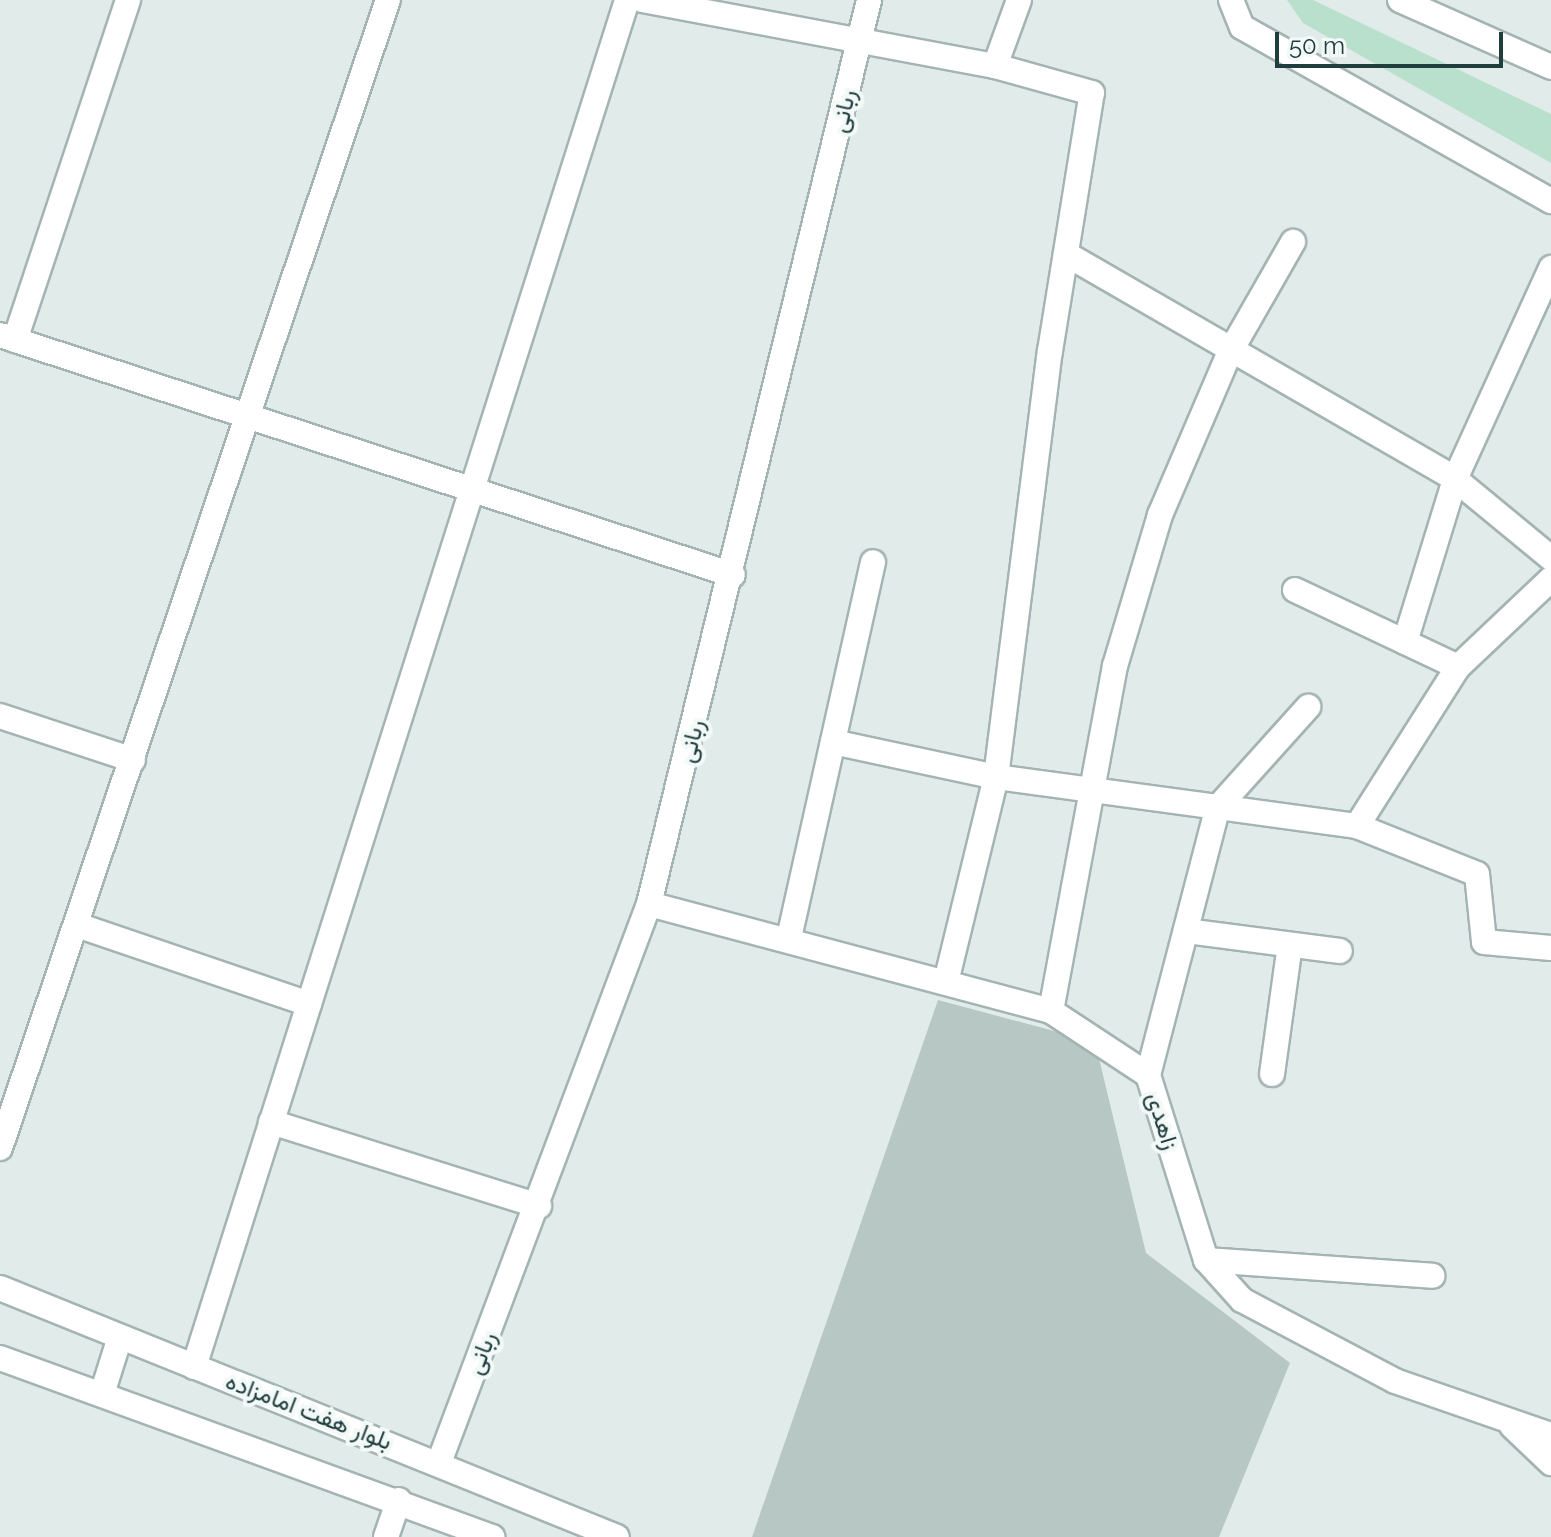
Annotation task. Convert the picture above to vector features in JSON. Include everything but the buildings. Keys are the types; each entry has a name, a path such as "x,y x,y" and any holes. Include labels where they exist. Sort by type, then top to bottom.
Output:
{"street":[{"path":"128,0 8,337 733,575"},
{"path":"0,1148 252,417 388,0"},
{"path":"194,1367 627,0"},
{"path":"642,0 717,8 859,45 995,66 1092,93 1066,254 996,777 946,982"},
{"name":"ربانی","path":"440,1460 539,1206 649,904 733,575 869,0"},
{"path":"995,66 1019,0"},
{"path":"1231,0 1242,27 1551,201"},
{"path":"1400,0 1551,67"},
{"path":"1051,1011 1096,793 1115,666 1160,515 1230,352 1293,242"},
{"path":"1066,254 1230,352 1455,479 1551,558"},
{"path":"1405,642 1455,479 1551,268"},
{"path":"789,938 873,562"},
{"path":"1357,826 1458,667 1551,579"},
{"path":"1295,590 1458,667"},
{"path":"1148,1075 1218,807 1308,707"},
{"path":"0,716 133,760"},
{"path":"833,742 996,777 1096,793 1357,826 1477,874 1484,942 1551,948"},
{"name":"زاهدی","path":"649,904 789,938 1051,1011 1148,1075 1206,1260 1242,1300 1307,1340 1395,1381 1551,1435"},
{"path":"77,925 309,1004"},
{"path":"1186,931 1340,951"},
{"path":"1272,1074 1290,945"},
{"path":"271,1122 539,1206"},
{"path":"1206,1260 1432,1276"},
{"name":"بلوار هفت امامزاده","path":"0,1288 119,1340 440,1460 617,1537"},
{"path":"102,1394 119,1340"},
{"path":"0,1358 399,1500 492,1537"},
{"name":"زاهدی","path":"1501,1416 1551,1463"},
{"path":"386,1537 399,1500"}],"green space":[{"path":"1287,0 1313,0 1551,114 1551,163 1303,23"}]}
